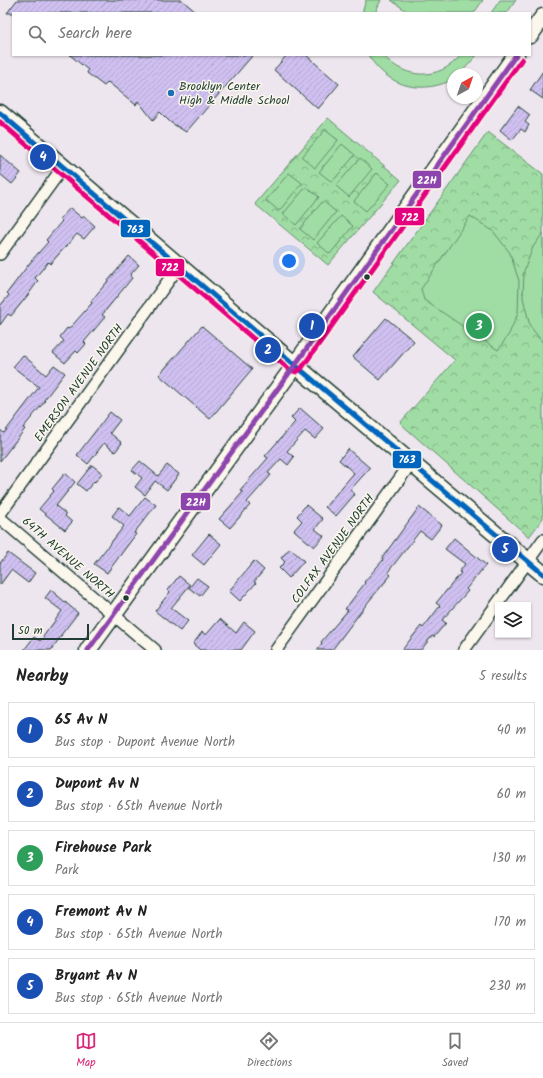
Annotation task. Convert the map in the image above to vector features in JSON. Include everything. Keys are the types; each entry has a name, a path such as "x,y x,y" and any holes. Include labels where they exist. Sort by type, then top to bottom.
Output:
{"street":[{"path":"531,34 543,17"},
{"path":"88,650 295,365 515,56"},
{"path":"0,113 543,574"},
{"path":"0,254 63,167"},
{"name":"EMERSON AVENUE NORTH","path":"0,514 179,266"},
{"name":"COLFAX AVENUE NORTH","path":"276,650 411,463"},
{"name":"64TH AVENUE NORTH","path":"0,518 155,650"},
{"path":"464,650 543,540"}],"green space":[{"path":"366,0 381,0 375,12 362,12"},
{"path":"391,0 483,0 475,12 408,12"},
{"path":"500,0 516,0 508,12 492,12"},
{"path":"369,56 384,56 401,69 412,73 422,74 432,73 443,69 460,56 476,56 465,68 447,68 447,82 438,85 415,87 394,80 384,74"},
{"path":"328,118 401,180 328,265 255,204"},
{"path":"325,130 338,140 315,168 302,157"},
{"path":"488,132 543,174 543,518 529,537 400,423 455,360 373,292"},
{"path":"342,144 355,155 332,182 319,172"},
{"path":"360,158 372,169 349,197 336,186"},
{"path":"289,173 302,183 279,211 266,200"},
{"path":"377,173 390,184 366,211 354,201"},
{"path":"306,187 319,197 296,225 283,214"},
{"path":"323,201 336,212 313,240 300,229"},
{"path":"341,216 353,226 330,254 317,243"},
{"path":"470,216 493,231 510,253 519,281 518,313 509,334 498,350 424,300 421,289"},
{"path":"543,233 543,343 530,326 523,298 524,271 533,247"}],"building":[{"path":"17,0 182,0 196,12 12,12 7,13"},
{"name":"Brooklyn Center High & Middle School","path":"71,56 252,56 186,132 170,122 160,112 153,120 138,101 136,105 108,82 104,86 87,73 88,70"},
{"path":"286,56 307,56 339,84 318,109 274,70"},
{"path":"543,71 543,99 530,90"},
{"path":"518,106 530,115 525,122 529,125 525,132 521,129 512,140 500,130"},
{"path":"0,155 21,173 12,184 0,174"},
{"path":"70,208 82,218 84,216 95,226 84,239 77,234 50,264 48,262 35,278 38,281 28,295 11,316 8,314 0,325 0,306 9,295 7,293 48,242 46,240 62,221 60,219"},
{"path":"129,256 139,265 130,275 132,278 102,315 105,317 84,342 86,344 78,353 76,351 65,363 53,353 64,341 60,337 92,303 91,301"},
{"path":"386,318 414,341 380,380 353,357"},
{"path":"202,326 252,369 210,419 159,375"},
{"path":"23,355 46,375 54,365 65,373 0,461 0,430 4,433 39,387 13,367"},
{"path":"300,408 324,429 315,439 305,431 287,451 294,457 288,465 281,459 268,473 271,475 247,502 250,505 230,528 219,519 243,492 240,490 268,458 265,456 295,422 291,418"},
{"path":"110,412 120,420 110,433 122,443 115,452 104,443 88,464 77,455"},
{"path":"348,449 370,468 350,490 355,494 336,516 325,507 354,473 339,460"},
{"path":"140,461 158,476 167,465 179,474 167,490 155,481 145,495 135,487 142,478 132,470"},
{"path":"92,465 102,473 86,491 77,484"},
{"path":"65,473 75,482 56,506 66,514 65,516 72,522 65,530 39,509 54,491 52,489"},
{"path":"145,497 156,505 134,533 136,534 107,573 94,564 124,526 112,516 119,507 130,516"},
{"path":"306,505 323,519 315,529 324,536 314,547 294,530 302,521 297,516"},
{"path":"419,507 442,525 431,539 420,531 388,572 391,575 369,601 332,650 317,650 322,643 321,642 348,610 345,609 365,583 364,582 383,560 382,558"},
{"path":"209,534 221,544 204,565 192,555"},
{"path":"454,538 486,565 466,589 468,591 442,620 446,623 434,637 432,636 421,650 402,650 421,626 423,628 440,606 436,603 461,573 459,572 465,564 445,549"},
{"path":"290,548 304,561 289,578 279,568 285,562 281,558"},
{"path":"8,553 35,573 28,583 11,570 0,585 0,563"},
{"path":"254,561 264,570 254,582 256,583 240,601 229,591"},
{"path":"179,576 190,585 171,608 188,621 180,631 155,611 170,592 168,590"},
{"path":"197,578 208,586 200,596 189,588"},
{"path":"51,590 78,613 51,650 24,650 34,637 40,641 62,611 45,598"},
{"path":"220,619 236,633 244,622 255,631 241,650 200,650 193,644 202,632 206,635"}],"transit line":[{"name":"22H","path":"88,650 295,365 515,56"},
{"name":"722","path":"0,122 290,370 296,372 301,369 522,59"},
{"name":"763","path":"0,113 543,574"}],"place":[{"name":"Brooklyn Center High & Middle School","path":"171,93"},
{"name":"Fremont Av N","path":"43,157"},
{"name":"65 Av N","path":"312,326"},
{"name":"Firehouse Park","path":"479,326"},
{"name":"Dupont Av N","path":"268,350"},
{"name":"Bryant Av N","path":"505,549"}]}
